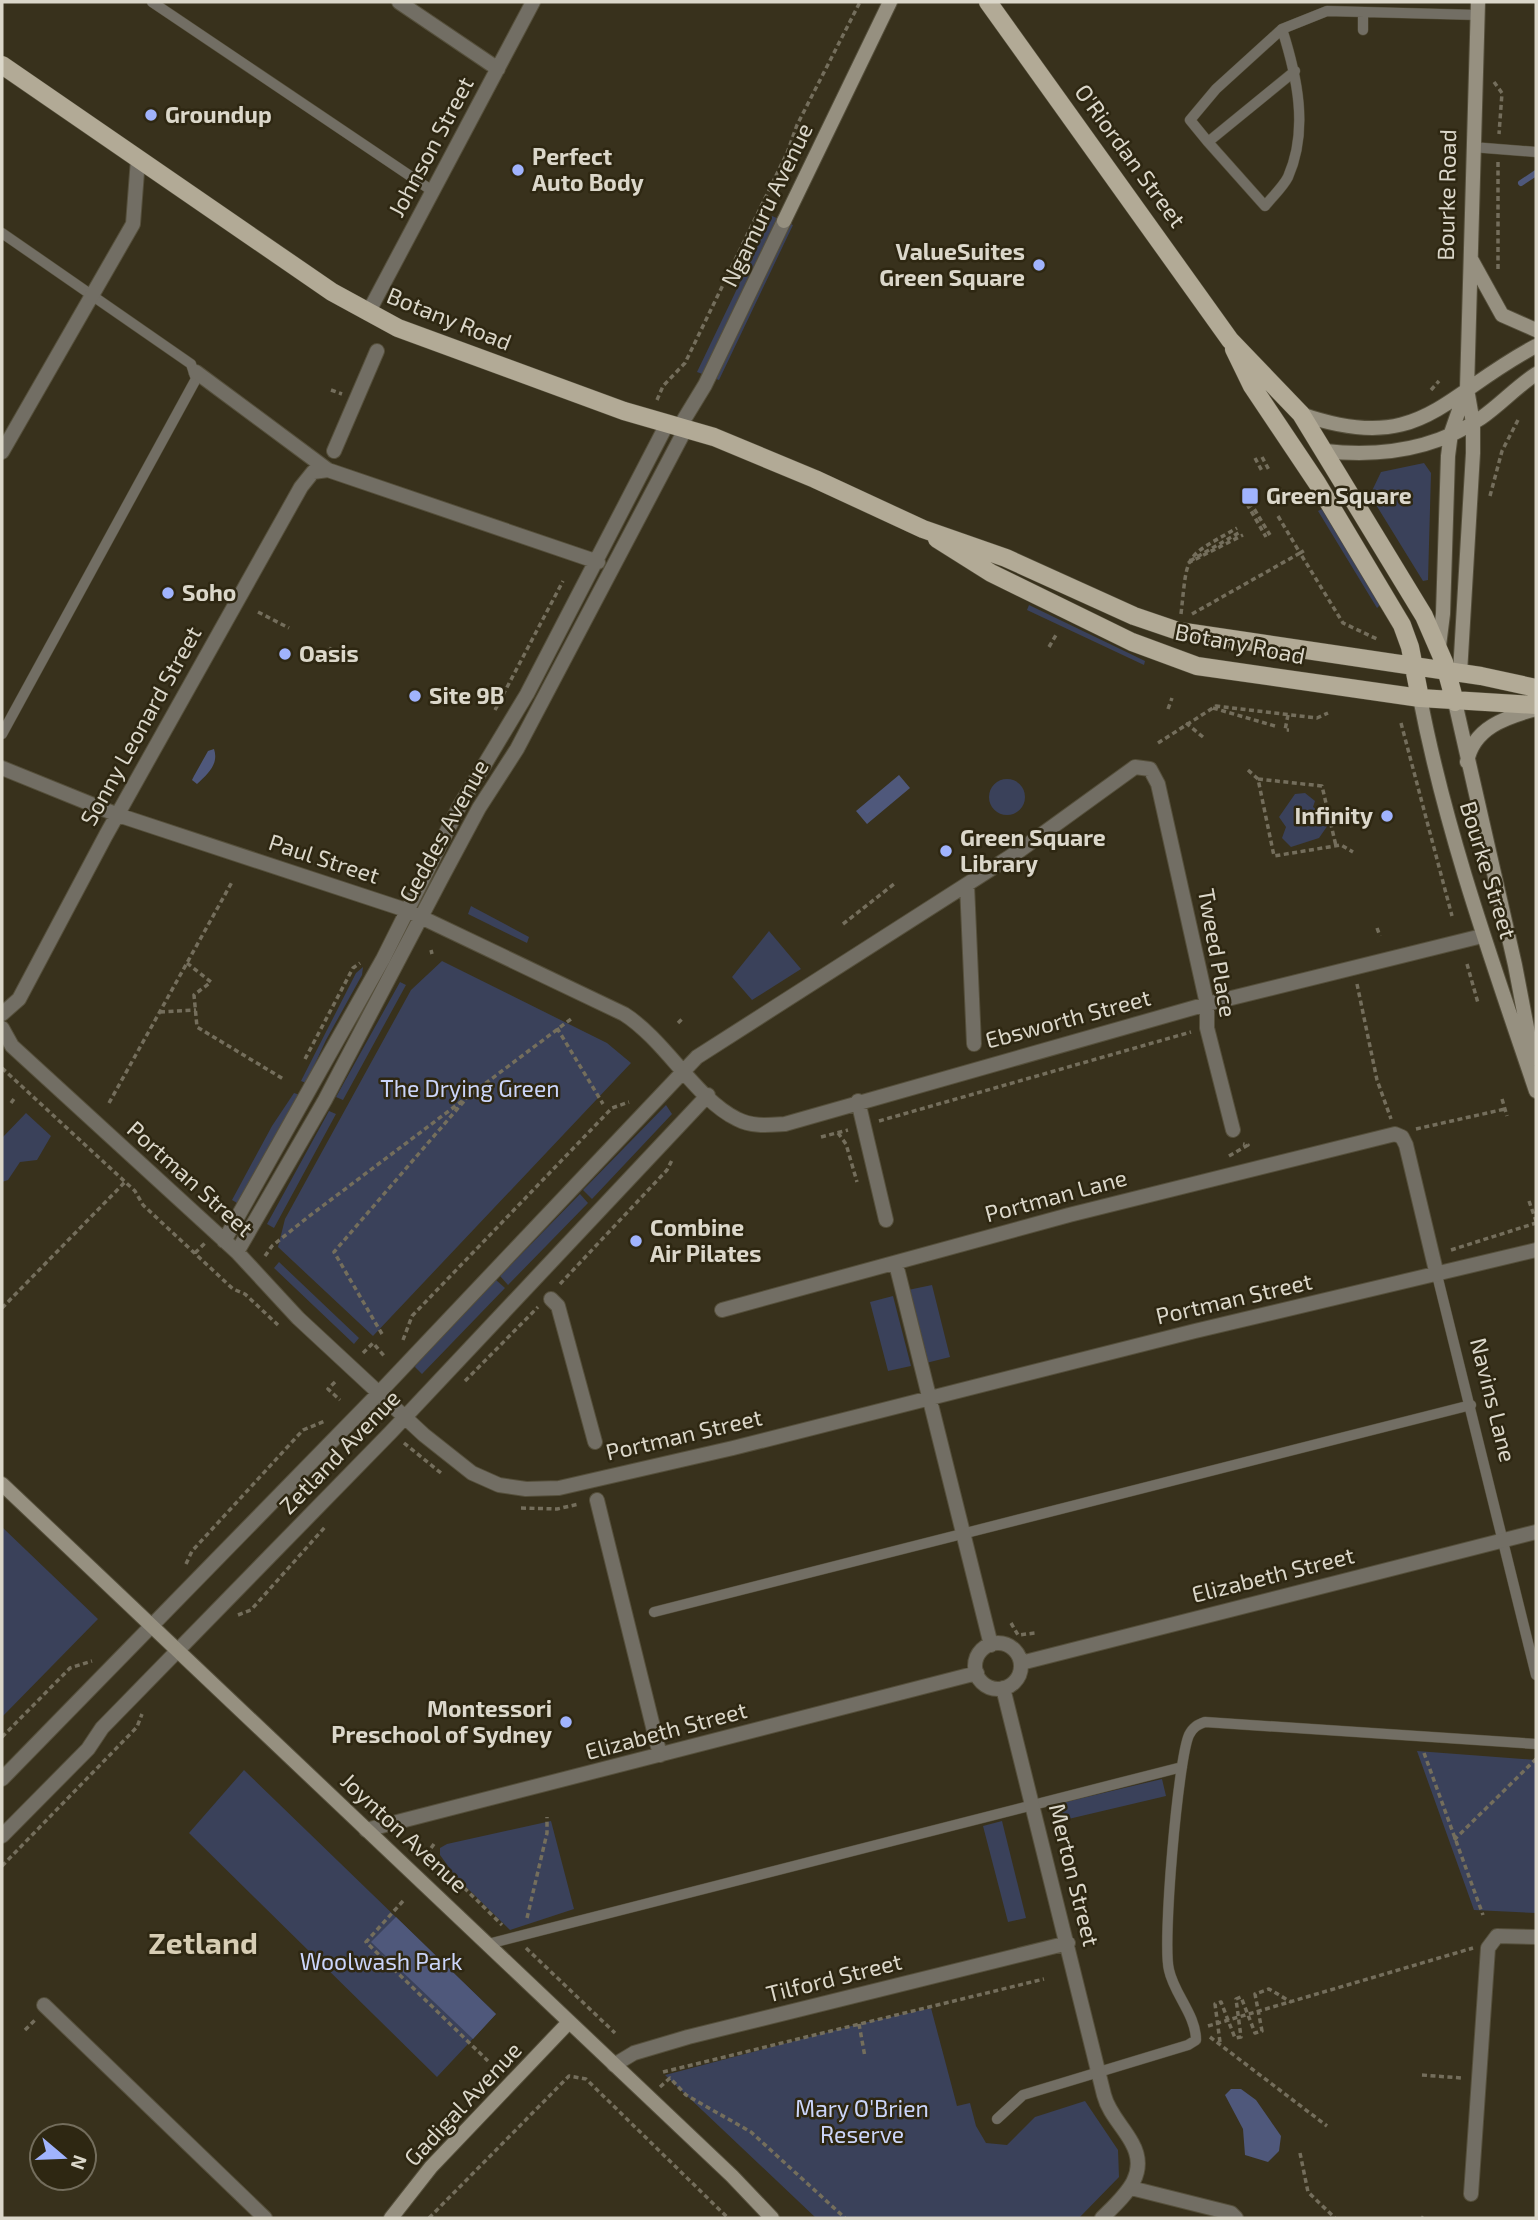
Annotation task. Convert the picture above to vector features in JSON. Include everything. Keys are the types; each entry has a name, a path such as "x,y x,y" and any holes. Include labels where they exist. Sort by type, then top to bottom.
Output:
{"main road":[{"name":"O'Riordan Street","path":"988,2 1230,340 1301,414 1413,596 1438,646"},
{"name":"Botany Road","path":"2,65 332,292 368,313 429,342 782,464 923,529 1006,558 1134,616 1178,631 1438,670 1536,688"},
{"name":"O'Riordan Street","path":"1230,340 1247,377 1283,430 1408,638 1438,670 1420,698"},
{"name":"O'Riordan Street","path":"1283,430 1300,444 1325,452"},
{"name":"Botany Road","path":"923,529 990,573 1169,657 1225,671 1420,698 1536,707"},
{"name":"Bourke Road","path":"1438,646 1438,670 1455,702"}],"street":[{"path":"399,2 498,69"},
{"name":"Johnson Street","path":"368,313 533,2"},
{"name":"Ngamuru Avenue","path":"678,426 705,385 890,2"},
{"name":"Bourke Road","path":"1438,670 1465,625 1474,423 1467,389 1478,8"},
{"path":"2,452 133,224 138,159"},
{"path":"1470,258 1503,315 1536,330"},
{"path":"1301,414 1359,429 1390,428 1429,416 1500,365 1536,346"},
{"path":"334,451 377,351"},
{"path":"196,372 328,470 419,504 579,553 598,562"},
{"path":"1325,452 1392,453 1425,444 1474,423 1536,374"},
{"name":"Bourke Road","path":"1438,646 1443,614 1451,433 1467,389"},
{"name":"Geddes Avenue","path":"224,1241 332,1053 459,807 493,756 598,562 678,426"},
{"name":"Geddes Avenue","path":"237,1252 325,1100 479,808 517,749 587,618 678,426"},
{"name":"Sonny Leonard Street","path":"2,1014 19,999 118,815 302,486 313,472 328,470"},
{"name":"Bourke Street","path":"1420,698 1442,797 1482,936 1536,1091"},
{"name":"Bourke Street","path":"1455,702 1518,976 1536,1082"},
{"path":"1467,763 1474,742 1485,731 1536,707"},
{"name":"Paul Street","path":"2,768 118,815 422,917 624,1014 649,1033 684,1071"},
{"name":"Zetland Avenue","path":"2,1779 378,1394 704,1051 967,886 1054,827 1130,769 1150,769 1158,785"},
{"name":"Tweed Place","path":"1158,785 1207,1004 1207,1028 1240,1133"},
{"path":"967,886 974,1044"},
{"name":"Ebsworth Street","path":"684,1071 737,1119 757,1125 785,1124 858,1101 1207,1004 1482,936"},
{"name":"Portman Street","path":"2,1028 12,1046 237,1252 298,1318 378,1394 472,1474 499,1485 526,1489 559,1488 632,1472 1195,1331 1536,1250"},
{"name":"Zetland Avenue","path":"2,1836 405,1417 708,1095"},
{"path":"858,1101 886,1220"},
{"name":"Portman Lane","path":"722,1310 1069,1215 1383,1136 1402,1136"},
{"name":"Navins Lane","path":"1402,1136 1437,1275"},
{"path":"896,1264 991,1644"},
{"path":"551,1299 558,1306 595,1442"},
{"name":"Joynton Avenue","path":"2,1484 488,1944 772,2218"},
{"path":"597,1500 660,1755"},
{"name":"Elizabeth Street","path":"1021,1663 1536,1532"},
{"path":"991,1644 1010,1647 1021,1663 1019,1676 1003,1688 990,1687 976,1673 977,1659 991,1644"},
{"name":"Elizabeth Street","path":"366,1830 976,1673"},
{"name":"Merton Street","path":"1003,1688 1108,2109 1133,2144 1138,2163 1136,2181 1131,2188"},
{"path":"1471,2194 1488,1948 1497,1936 1536,1937"},
{"name":"Tilford Street","path":"614,2065 634,2053 688,2037 1068,1943"},
{"path":"44,2005 265,2218"},
{"name":"Gadigal Avenue","path":"391,2218 430,2167 569,2022"},
{"path":"1102,2218 1131,2188 1231,2213 1236,2218"}],"lane":[{"path":"152,2 433,192"},
{"path":"1282,29 1295,71 1300,108 1295,158 1287,179 1265,206 1190,120 1216,89 1282,29 1327,11 1478,8"},
{"path":"1363,12 1363,30"},
{"path":"1208,142 1295,71"},
{"path":"1472,147 1536,152"},
{"path":"2,233 90,297 191,364 196,372 196,379 2,734"},
{"name":"Navins Lane","path":"1437,1275 1536,1675"},
{"path":"654,1612 1471,1405"},
{"path":"997,2119 1023,2095 1188,2045 1196,2040 1196,2029 1174,1987 1166,1947 1182,1767 1188,1736 1195,1726 1205,1722 1536,1744"},
{"path":"488,1944 1032,1803 1182,1767"}],"path":[{"path":"663,386 685,363 787,153 803,113 860,2"},
{"path":"1499,278 1498,149 1502,93"},
{"path":"1429,393 1439,382"},
{"path":"1487,507 1502,451 1518,420"},
{"path":"1262,457 1269,470"},
{"path":"1255,458 1262,471"},
{"path":"1279,488 1285,500"},
{"path":"1273,494 1280,506"},
{"path":"1249,503 1268,536"},
{"path":"1278,516 1303,551 1343,623 1379,640 1382,647"},
{"path":"1181,614 1187,564 1240,532"},
{"path":"1189,615 1303,551"},
{"path":"491,718 579,553"},
{"path":"258,612 289,628"},
{"path":"1049,647 1056,635"},
{"path":"329,649 354,662"},
{"path":"1168,709 1172,698"},
{"path":"1211,708 1275,726"},
{"path":"1158,743 1211,708 1317,718 1328,713"},
{"path":"1288,715 1285,730 1289,730"},
{"path":"1186,723 1203,737"},
{"path":"1401,723 1452,916"},
{"path":"1248,770 1258,779 1322,786 1336,846"},
{"path":"1258,779 1274,856 1336,846 1353,852"},
{"path":"109,1103 232,882"},
{"path":"843,923 894,884"},
{"path":"1377,928 1380,936"},
{"path":"187,963 211,982 194,995 197,1027 285,1080"},
{"path":"1467,964 1478,1003"},
{"path":"1362,997 1377,1080 1388,1110"},
{"path":"160,1012 196,1010"},
{"path":"678,1023 683,1017"},
{"path":"265,1256 272,1245 571,1019"},
{"path":"558,1028 603,1104"},
{"path":"821,1137 1207,1028"},
{"path":"2,1068 135,1191 143,1205 233,1289 245,1294"},
{"path":"382,1334 334,1252 470,1094"},
{"path":"11,1103 16,1096"},
{"path":"1502,1099 1507,1116"},
{"name":"Zetland Avenue","path":"365,1381 403,1340 412,1316 612,1108 633,1100"},
{"path":"1402,1136 1416,1129 1505,1109"},
{"path":"838,1132 846,1144 860,1194"},
{"path":"1240,1133 1254,1170"},
{"path":"1227,1149 1233,1175"},
{"path":"2,1308 125,1182"},
{"path":"213,1201 220,1206"},
{"path":"1437,1275 1445,1252 1536,1222 1529,1201"},
{"path":"195,1253 208,1239"},
{"path":"363,1353 373,1343 385,1357"},
{"path":"335,1382 328,1389 340,1400"},
{"name":"Zetland Avenue","path":"182,1576 192,1551 303,1430 327,1420"},
{"path":"1011,1623 1018,1635 1035,1633"},
{"path":"2,1737 69,1668 100,1658"},
{"path":"1422,1738 1454,1840 1483,1915"},
{"path":"1454,1840 1536,1759"},
{"path":"524,1929 547,1833 547,1817"},
{"path":"434,1844 429,1851 433,1857 508,1932"},
{"path":"403,1902 366,1942 488,2061"},
{"path":"522,1945 615,2033"},
{"path":"1196,2029 1259,2013 1471,1948 1488,1948"},
{"path":"663,2072 1044,1979"},
{"path":"1220,2042 1215,2004 1222,2002 1235,2038 1241,2037 1236,1999 1241,1997 1255,2032 1262,2031 1255,1994 1269,1989 1292,2003"},
{"path":"859,2024 865,2057"},
{"path":"1196,2029 1220,2042 1327,2126"},
{"path":"1422,2075 1462,2078"},
{"path":"429,2218 569,2076 586,2079 728,2218"},
{"path":"670,2078 686,2095 751,2132 845,2218"},
{"path":"861,2109 873,2106"},
{"path":"1300,2153 1308,2192 1335,2218"}],"green space":[{"path":"772,216 793,225 719,380 697,372"},
{"path":"1424,463 1431,473 1428,580 1423,581 1370,495 1381,472"},
{"path":"1322,509 1380,605 1377,608 1318,511"},
{"path":"1029,605 1145,661 1144,665 1027,610"},
{"path":"1007,779 1020,784 1025,797 1020,810 1007,815 994,810 989,797 994,784"},
{"path":"1305,793 1315,801 1313,807 1325,817 1328,825 1319,838 1291,847 1282,838 1286,827 1279,817 1295,794"},
{"path":"471,906 529,937 527,943 468,914"},
{"path":"769,931 801,969 752,1000 732,977"},
{"name":"The Drying Green","path":"442,961 607,1043 631,1063 373,1336 278,1247 285,1219 411,990"},
{"path":"363,967 362,975 306,1083 301,1081 356,973"},
{"path":"400,982 406,985 343,1100 336,1097"},
{"path":"294,1093 300,1095 237,1203 232,1200 272,1126"},
{"path":"666,1105 672,1114 592,1199 583,1190"},
{"path":"329,1111 336,1114 274,1228 267,1224"},
{"path":"26,1113 51,1136 37,1160 20,1162 8,1180 2,1182 2,1138"},
{"path":"580,1194 588,1203 508,1285 500,1276"},
{"path":"279,1262 359,1338 354,1344 274,1268"},
{"path":"496,1280 505,1288 422,1374 415,1367 416,1364"},
{"path":"932,1285 950,1357 926,1363 908,1290"},
{"path":"893,1296 911,1366 888,1371 870,1302"},
{"path":"2,1527 98,1619 2,1717"},
{"path":"1417,1751 1536,1760 1536,1913 1474,1910"},
{"name":"Woolwash Park","path":"244,1770 496,2014 437,2077 189,1833"},
{"path":"1162,1779 1166,1796 1060,1821 1057,1804"},
{"path":"551,1821 574,1909 510,1930 456,1877 440,1855 440,1848 447,1844"},
{"path":"1002,1821 1026,1918 1008,1922 983,1826"},
{"name":"Mary O'Brien Reserve","path":"931,2008 957,2106 970,2103 976,2126 986,2143 1007,2145 1035,2117 1085,2101 1118,2150 1119,2177 1079,2218 816,2218 665,2075 859,2024"}],"shaded area":[{"path":"214,749 214,764 197,784 192,780 208,751"},
{"path":"899,775 910,788 867,824 856,811"},
{"path":"396,1917 496,2014 473,2039 371,1942"},
{"path":"1231,2089 1241,2089 1256,2100 1281,2136 1279,2151 1268,2162 1245,2155 1243,2129 1225,2095"}],"waterway":[{"path":"1521,183 1536,173"}],"place":[{"name":"Groundup","path":"151,115"},
{"name":"Perfect Auto Body","path":"518,170"},
{"name":"ValueSuites Green Square","path":"1039,265"},
{"name":"Green Square","path":"1250,496"},
{"name":"Soho","path":"168,593"},
{"name":"Oasis","path":"285,654"},
{"name":"Site 9B","path":"415,696"},
{"name":"Infinity","path":"1387,816"},
{"name":"Green Square Library","path":"946,851"},
{"name":"Combine Air Pilates","path":"636,1241"},
{"name":"Montessori Preschool of Sydney","path":"566,1722"}],"district":[{"name":"Zetland","path":"203,1944"}]}
